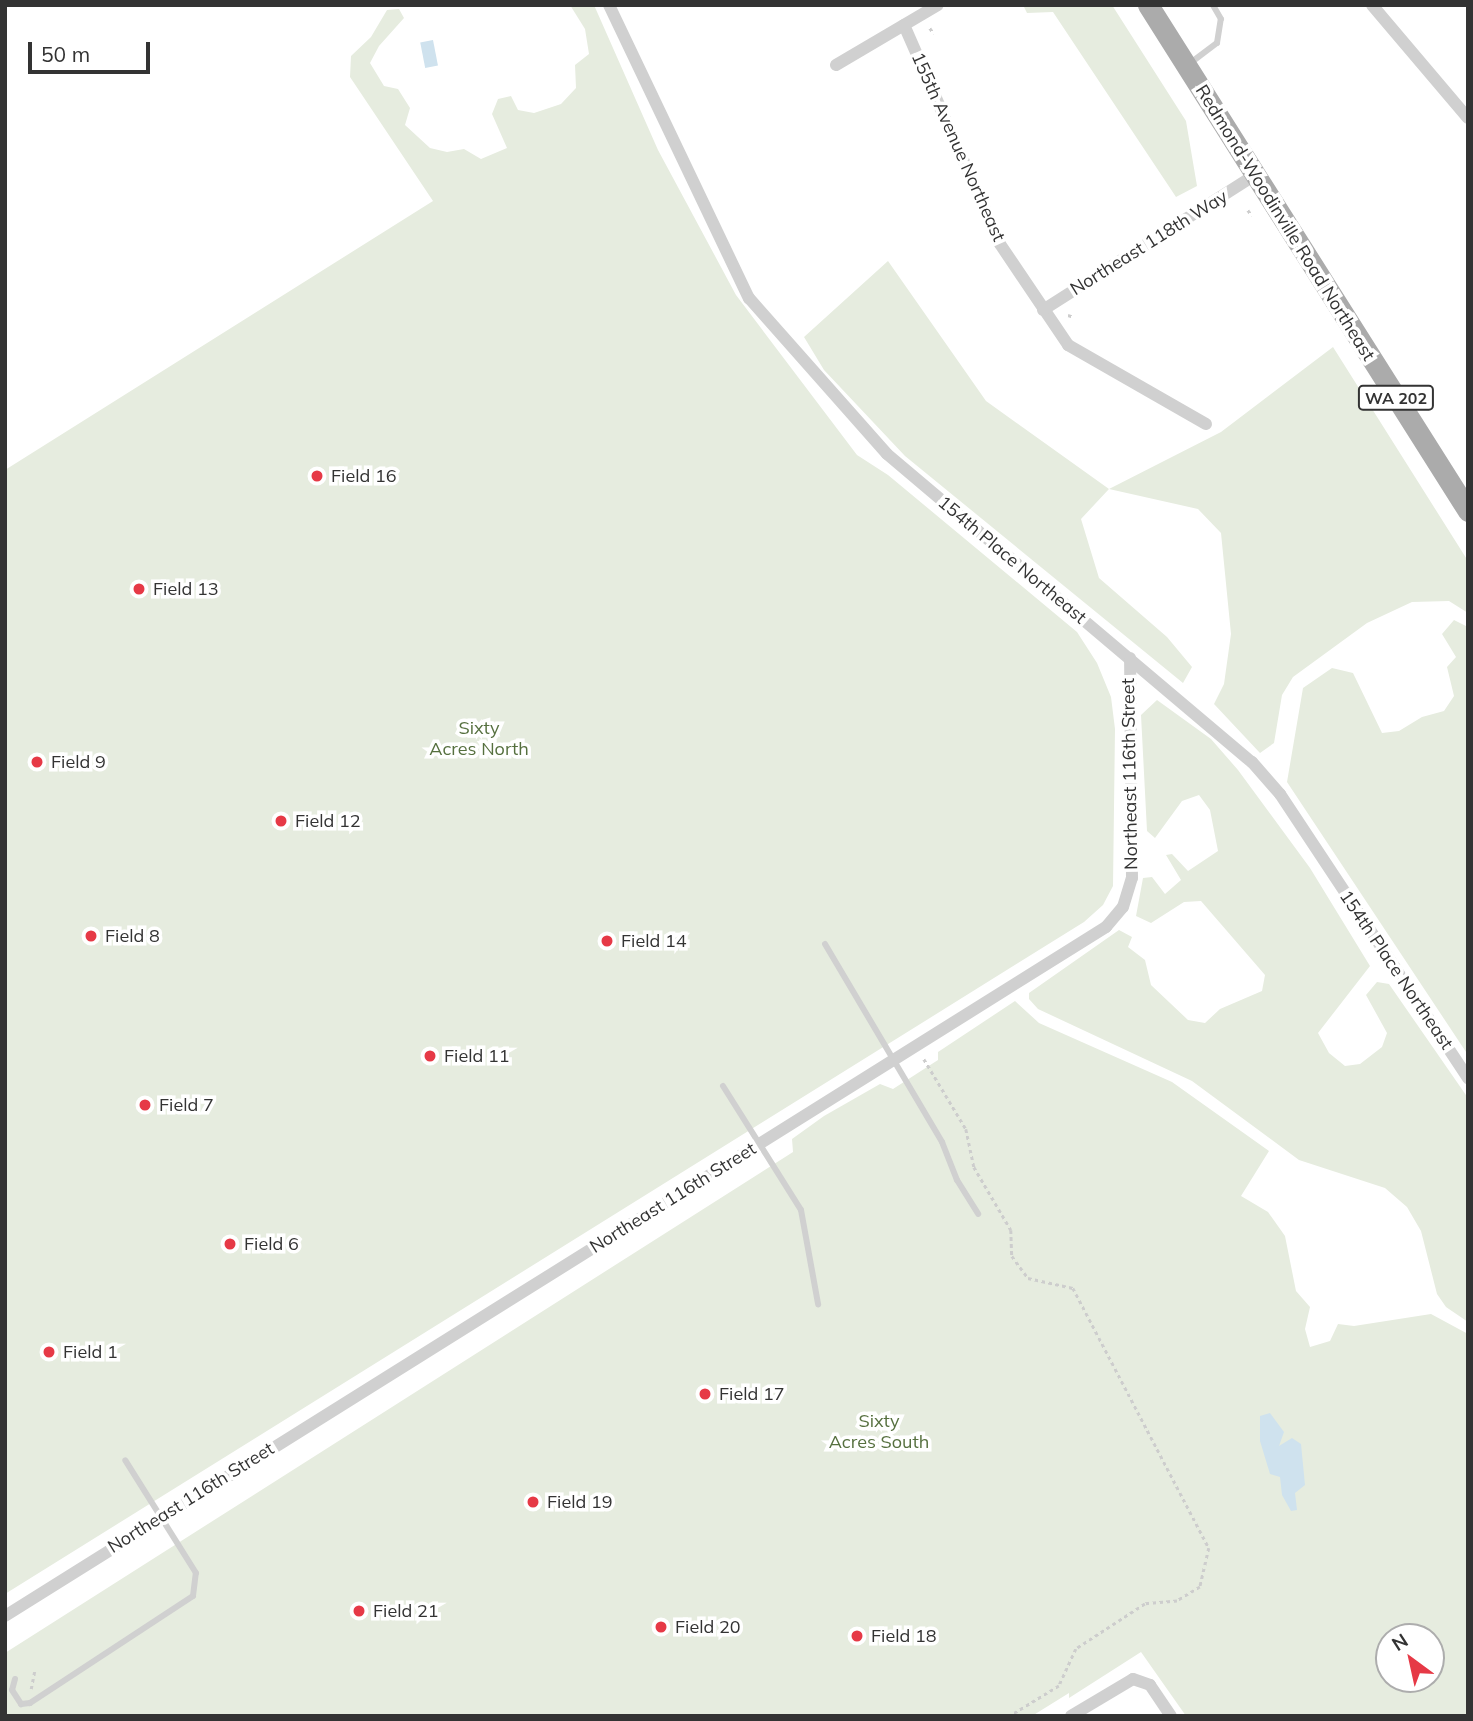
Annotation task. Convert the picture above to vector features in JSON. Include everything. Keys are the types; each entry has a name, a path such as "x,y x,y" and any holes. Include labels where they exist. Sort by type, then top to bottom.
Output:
{"main road":[{"name":"Redmond-Woodinville Road Northeast","path":"1148,5 1468,511"}],"street":[{"name":"154th Place Northeast","path":"609,5 749,298 887,454 1129,658 1230,739 1280,794 1468,1078"},
{"path":"836,65 938,5"},
{"path":"1372,5 1468,118"},
{"name":"155th Avenue Northeast","path":"904,24 1000,244 1068,345 1092,362 1206,424"},
{"name":"Northeast 118th Way","path":"1043,310 1255,175"},
{"name":"Northeast 116th Street","path":"5,1616 1072,952 1106,927 1123,907 1132,877 1129,658"},
{"path":"1072,1716 1122,1684 1143,1679 1171,1716"}],"lane":[{"path":"1186,66 1217,43 1221,19 1213,5"},
{"path":"825,944 891,1063 942,1142 957,1180 978,1214"},
{"path":"723,1086 801,1210 818,1304"},
{"path":"15,1679 12,1690 21,1704 30,1703 192,1596 196,1573 125,1460"}],"path":[{"path":"930,28 934,34"},
{"path":"1248,210 1252,216"},
{"path":"1068,315 1074,317"},
{"path":"917,1048 966,1129 974,1167 1011,1230 1012,1255 1028,1278 1073,1288 1209,1548 1200,1587 1177,1601 1144,1604 1076,1649 1059,1686 1010,1716"},
{"path":"30,1692 35,1669"}],"green space":[{"name":"Sixty Acres North","path":"570,5 594,5 658,150 736,295 857,455 888,475 1077,632 1097,663 1111,697 1115,729 1113,886 1103,905 1084,922 5,1594 5,470 433,201 350,77 351,56 371,37 387,10 399,9 404,18 379,46 370,63 384,86 398,89 410,108 405,125 430,148 447,152 464,149 481,159 507,148 492,114 498,99 511,96 518,110 534,113 561,104 576,88 575,65 589,54 585,29"},
{"path":"1023,5 1112,5 1186,121 1197,186 1176,197 1053,12 1027,13"},
{"path":"888,261 986,401 1109,489 1081,519 1099,578 1167,637 1192,667 1183,683 905,456 824,370 804,337"},
{"path":"1333,347 1468,561 1468,613 1449,601 1412,602 1367,623 1293,677 1282,695 1274,743 1260,753 1214,704 1224,684 1231,634 1221,533 1198,509 1109,489 1221,432"},
{"path":"1454,620 1468,627 1468,1055 1287,782 1303,688 1332,668 1353,673 1382,733 1399,731 1422,717 1444,711 1454,696 1447,667 1456,657 1442,634"},
{"path":"1157,700 1211,739 1238,770 1310,868 1370,966 1318,1033 1329,1053 1345,1066 1360,1064 1382,1047 1387,1033 1366,995 1377,982 1389,984 1468,1098 1468,1322 1446,1307 1437,1294 1421,1231 1407,1207 1385,1188 1299,1160 1192,1081 1038,1009 1029,999 1029,993 1119,930 1132,937 1128,947 1145,960 1151,985 1188,1020 1205,1023 1220,1009 1262,991 1265,975 1201,901 1184,902 1151,923 1136,916 1143,878 1152,877 1165,894 1181,880 1166,855 1172,854 1188,871 1218,851 1210,810 1199,795 1182,801 1155,838 1147,831 1141,715"},
{"name":"Sixty Acres South","path":"1015,1001 1039,1023 1172,1082 1269,1151 1241,1196 1268,1212 1285,1236 1296,1291 1310,1307 1305,1329 1310,1347 1330,1341 1338,1324 1354,1326 1431,1314 1468,1334 1468,1716 1186,1716 1141,1652 1069,1698 1069,1693 1032,1716 5,1716 5,1653 793,1152 792,1139 824,1116 880,1084 893,1089 938,1060 938,1052"}],"water":[{"path":"433,40 438,66 425,68 420,42"},
{"path":"1270,1413 1284,1432 1279,1446 1292,1438 1301,1444 1305,1485 1295,1493 1297,1510 1291,1511 1282,1495 1280,1477 1270,1474 1260,1441 1260,1416"}],"place":[{"name":"Field 16","path":"317,476"},
{"name":"Field 13","path":"139,589"},
{"name":"Field 9","path":"37,762"},
{"name":"Field 12","path":"281,821"},
{"name":"Field 8","path":"91,936"},
{"name":"Field 14","path":"607,941"},
{"name":"Field 11","path":"430,1056"},
{"name":"Field 7","path":"145,1105"},
{"name":"Field 6","path":"230,1244"},
{"name":"Field 1","path":"49,1352"},
{"name":"Field 17","path":"705,1394"},
{"name":"Field 19","path":"533,1502"},
{"name":"Field 21","path":"359,1611"},
{"name":"Field 20","path":"661,1627"},
{"name":"Field 18","path":"857,1636"}]}
